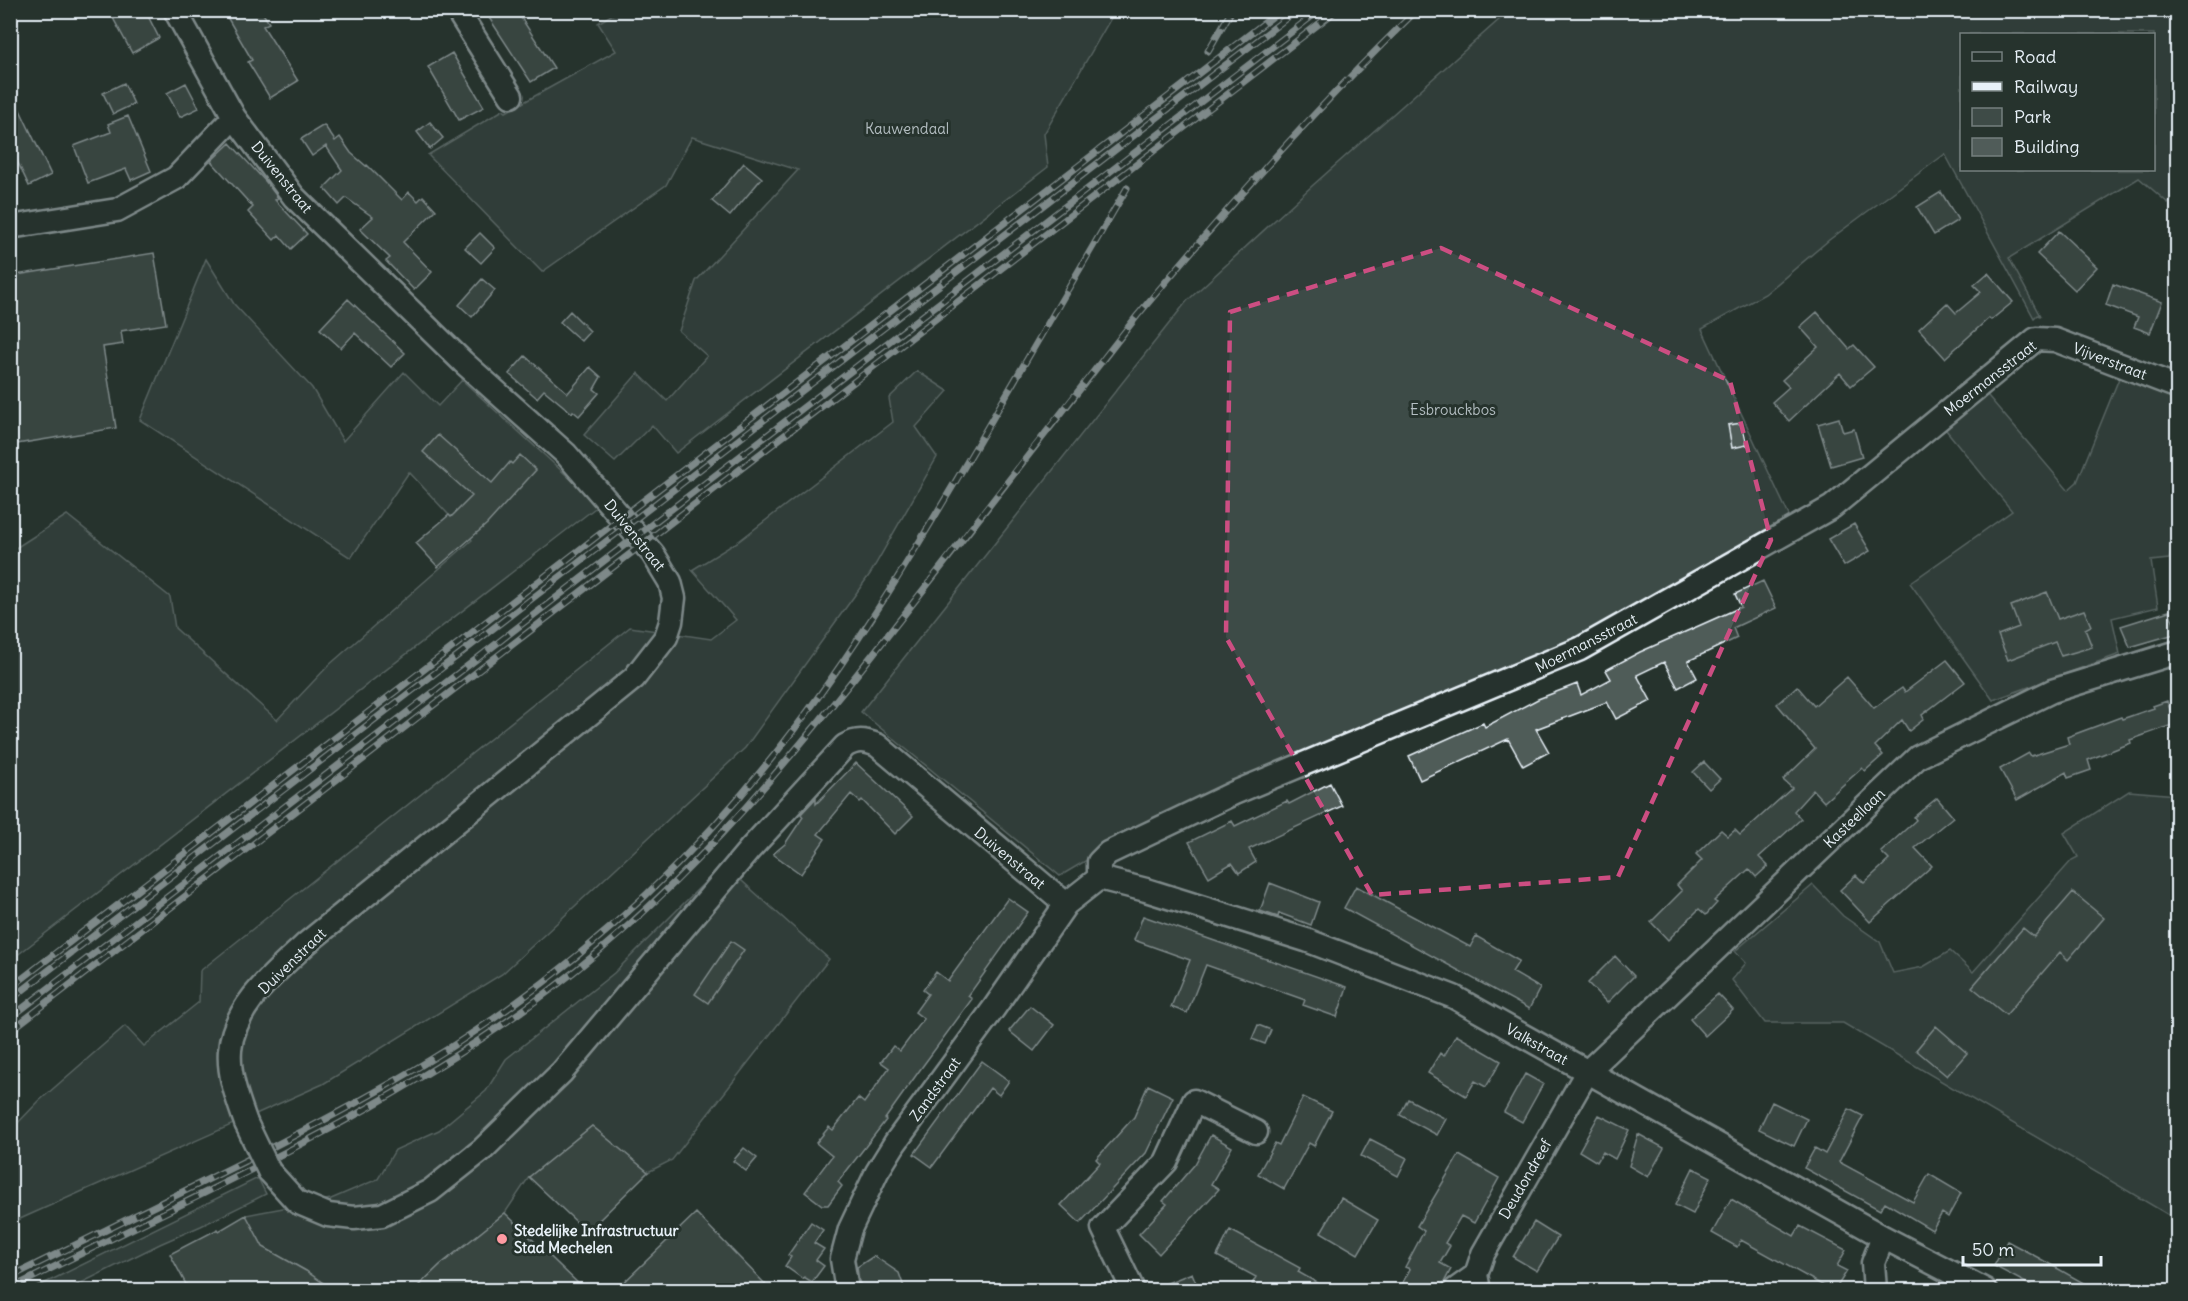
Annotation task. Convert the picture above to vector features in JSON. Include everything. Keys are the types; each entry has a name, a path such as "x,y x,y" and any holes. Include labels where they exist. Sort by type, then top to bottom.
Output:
{"street":[{"name":"Duivenstraat","path":"175,10 234,117 294,197 463,362 566,454 653,554 670,582 674,598 671,622 666,636 634,678 314,937 263,986 243,1011 234,1031 230,1051 232,1077 246,1123 269,1171 297,1202 328,1215 354,1218 382,1215 430,1191 483,1149 562,1072 750,849 845,746 853,741 864,740 877,745 1066,904"},
{"path":"457,10 510,96"},
{"path":"12,222 117,210 176,178 234,117"},
{"name":"Vijverstraat","path":"2042,339 2055,340 2178,387"},
{"name":"Moermansstraat","path":"1099,878 1099,862 1108,853 1234,793 1580,649 1832,507 2030,342 2042,339"},
{"name":"Kasteellaan","path":"1587,1072 1918,757 2052,692 2178,652"},
{"path":"1066,904 1099,878"},
{"name":"Valkstraat","path":"1099,878 1146,890 1306,940 1454,997 1883,1237 1985,1290"},
{"name":"Zandstraat","path":"847,1290 842,1259 850,1229 877,1172 895,1143 994,1008 1066,904"},
{"name":"Deudondreef","path":"1478,1283 1483,1254 1587,1072"},
{"path":"1133,1290 1103,1228 1166,1162 1194,1101 1256,1132"},
{"path":"1875,1290 1873,1263 1883,1237"},
{"path":"1455,1290 1478,1283"}],"highlighted area":[{"path":"1441,248 1730,381 1771,540 1618,877 1372,895 1226,637 1230,312"}],"green space":[{"name":"Kauwendaal","path":"618,11 1115,11 1044,134 1048,167 676,453 652,425 615,462 584,435 638,373 667,401 707,356 679,331 696,281 798,170 692,137 666,185 542,272 428,155 503,110 506,112 616,51 598,23"},
{"name":"Esbrouckbos","path":"1509,11 2177,11 2177,193 2168,203 2139,178 2009,258 2040,316 2037,315 2034,318 1945,154 1829,240 1765,294 1702,329 1791,520 1575,641 1097,854 1060,876 861,712 1187,301"},
{"path":"206,259 234,304 312,388 343,441 404,372 438,406 462,380 599,505 11,960 11,551 67,515 170,597 175,628 277,720 328,666 472,540 409,472 351,558 140,420"},
{"path":"917,371 948,391 916,427 937,457 870,574 745,748 502,974 323,1084 11,1223 11,1130 39,1101 125,1026 144,1046 199,1002 200,971 630,627 711,639 736,620 692,570 739,541 893,422 889,398"},
{"path":"2122,371 2177,392 2177,535 2169,559 2151,561 2158,607 2112,618 2120,654 1993,700 1910,583 2012,511 1942,425 1983,390 2068,490 2077,482"},
{"path":"2129,791 2177,795 2177,1220 1843,1023 1765,1023 1732,980 1746,963 1735,951 1813,885 1843,916 1880,942 1893,973 1923,967 1950,951 1973,972 2072,860 2078,857 2064,833"},
{"path":"723,864 829,959 672,1160 648,1172 592,1126 529,1177 505,1213 440,1265 414,1290 331,1290 306,1271 263,1247 246,1215 331,1199 378,1179 395,1150 439,1130 486,1091 506,1059 614,973"},
{"path":"258,1178 266,1194 67,1290 31,1290"}],"building":[{"path":"128,10 145,10 159,38 132,53 113,18"},
{"path":"223,10 261,10 269,23 263,26 298,81 270,98 248,62 252,60"},
{"path":"484,10 516,10 554,68 531,82"},
{"path":"452,53 484,107 459,120 428,67"},
{"path":"124,83 134,104 113,114 103,93"},
{"path":"186,83 199,108 180,117 167,93"},
{"path":"10,89 51,175 29,186 10,146"},
{"path":"128,116 151,171 131,180 126,169 88,183 74,146 111,132 108,124"},
{"path":"430,122 443,138 430,149 417,132"},
{"path":"324,125 335,141 340,137 351,153 367,165 402,200 409,192 418,201 423,196 436,210 403,242 432,272 414,290 386,261 390,258 360,229 373,217 346,198 339,205 324,188 342,170 326,146 312,156 301,139"},
{"path":"230,143 266,182 278,198 275,200 307,234 291,249 279,235 274,240 248,212 253,207 211,161"},
{"path":"744,163 762,178 730,216 712,201"},
{"path":"1941,192 1958,220 1934,235 1917,207"},
{"path":"2059,231 2097,267 2075,290 2037,254"},
{"path":"480,233 495,248 481,263 465,248"},
{"path":"154,253 166,324 121,331 123,344 103,347 116,428 10,445 10,276"},
{"path":"1988,273 2013,302 1991,320 1989,318 1945,358 1919,329 1947,303 1956,313 1981,292 1974,285"},
{"path":"482,279 495,290 472,317 459,305"},
{"path":"2113,284 2162,302 2150,333 2134,327 2138,317 2106,305"},
{"path":"348,299 405,353 391,367 355,333 341,348 320,329"},
{"path":"570,311 590,331 581,341 560,322"},
{"path":"1817,312 1849,349 1854,345 1874,367 1851,386 1840,373 1789,421 1772,402 1789,387 1782,380 1818,347 1800,327"},
{"path":"525,356 568,393 590,367 601,377 594,389 599,393 579,416 544,390 537,398 509,374"},
{"path":"1839,418 1843,432 1854,429 1862,457 1831,466 1818,424"},
{"path":"1742,423 1747,445 1732,448 1728,425"},
{"path":"438,435 492,483 510,462 512,464 520,455 536,470 487,524 438,567 416,543 449,515 451,517 472,496 423,452"},
{"path":"1854,524 1870,551 1844,566 1828,539"},
{"path":"1763,581 1776,608 1733,628 1737,638 1688,661 1697,678 1678,688 1664,662 1637,675 1651,701 1616,719 1607,702 1536,729 1549,752 1523,766 1508,739 1420,780 1409,756 1483,723 1485,727 1538,699 1577,684 1581,695 1611,679 1606,670 1640,652 1741,607 1735,594"},
{"path":"2047,592 2058,619 2084,610 2091,626 2085,629 2092,647 2061,656 2055,642 2008,660 1998,635 2019,627 2011,606"},
{"path":"2169,611 2178,633 2130,647 2121,626"},
{"path":"1947,660 1965,682 1922,715 1924,719 1909,731 1902,720 1875,746 1883,755 1865,771 1862,768 1824,802 1813,790 1794,811 1801,819 1759,857 1768,866 1756,877 1749,869 1714,901 1717,903 1706,915 1699,909 1668,940 1651,922 1682,891 1677,885 1702,860 1696,854 1721,830 1728,836 1735,830 1740,835 1792,788 1783,780 1815,749 1777,704 1797,686 1814,706 1847,677 1874,708 1902,688 1905,692"},
{"path":"2167,701 2175,724 2130,740 2131,743 2088,760 2091,770 2068,778 2066,772 2017,800 2000,769 2029,753 2031,756 2069,744 2067,737 2121,717 2122,719 2154,708 2153,706"},
{"path":"1704,762 1720,779 1709,789 1693,772"},
{"path":"856,763 913,816 895,834 862,800 860,802 851,794 818,834 825,839 801,874 773,854 785,844 803,817 801,814 816,798 816,804"},
{"path":"1330,783 1342,806 1249,849 1256,862 1239,873 1232,863 1209,877 1189,842 1232,821 1235,826 1287,801 1289,804"},
{"path":"1937,798 1953,817 1915,848 1932,866 1870,922 1840,890 1856,875 1864,883 1889,860 1881,852 1916,820 1914,817"},
{"path":"1270,883 1319,902 1311,925 1279,913 1278,917 1260,911"},
{"path":"1356,886 1470,947 1476,936 1519,961 1512,972 1540,988 1529,1009 1344,908"},
{"path":"2073,892 2104,918 2068,960 2060,952 2006,1015 1972,987 2023,928 2034,937"},
{"path":"1008,898 1028,912 968,996 972,999 886,1120 838,1182 842,1186 828,1205 822,1205 805,1192 832,1156 816,1143 829,1127 833,1130 858,1098 864,1103 889,1068 881,1062 893,1046 900,1051 924,1019 915,1012 928,994 923,990 936,972 948,981"},
{"path":"1143,916 1347,987 1337,1017 1303,1005 1305,1000 1206,965 1187,1013 1171,1007 1190,960 1134,940"},
{"path":"731,941 744,950 708,1003 695,994"},
{"path":"1615,956 1634,976 1607,1003 1588,983"},
{"path":"1718,994 1733,1010 1705,1036 1690,1019"},
{"path":"1030,1006 1054,1025 1034,1051 1009,1031"},
{"path":"1258,1025 1271,1030 1265,1044 1252,1039"},
{"path":"1936,1026 1967,1053 1947,1076 1916,1050"},
{"path":"1456,1035 1501,1061 1486,1087 1475,1081 1466,1096 1428,1073 1440,1053 1444,1056"},
{"path":"982,1061 1009,1081 999,1095 990,1088 932,1167 914,1154"},
{"path":"1525,1074 1543,1084 1522,1122 1504,1112"},
{"path":"1148,1085 1173,1097 1146,1153 1080,1223 1061,1205 1100,1163 1096,1159 1134,1117"},
{"path":"1303,1097 1332,1111 1314,1146 1309,1143 1284,1189 1258,1174 1275,1143 1279,1145"},
{"path":"1408,1099 1446,1119 1437,1135 1400,1115"},
{"path":"1772,1102 1807,1119 1794,1146 1759,1129"},
{"path":"1849,1109 1863,1116 1839,1162 1913,1202 1929,1174 1961,1193 1948,1217 1942,1213 1932,1230 1885,1202 1880,1210 1804,1168 1815,1148 1825,1154"},
{"path":"1599,1115 1629,1130 1615,1159 1603,1152 1597,1162 1579,1151"},
{"path":"592,1126 648,1172 587,1232 529,1177"},
{"path":"1638,1134 1664,1148 1648,1177 1629,1166"},
{"path":"1211,1135 1232,1147 1211,1184 1219,1189 1159,1254 1139,1234 1167,1204 1163,1201 1195,1164"},
{"path":"1370,1139 1407,1158 1398,1176 1361,1156"},
{"path":"744,1148 757,1158 746,1171 733,1161"},
{"path":"1459,1155 1499,1178 1474,1223 1461,1216 1445,1243 1450,1246 1440,1263 1451,1269 1440,1290 1410,1290 1401,1286 1410,1269 1405,1267 1424,1231 1417,1226"},
{"path":"1693,1168 1711,1177 1693,1214 1675,1205"},
{"path":"1341,1198 1378,1220 1358,1254 1321,1232"},
{"path":"1731,1199 1794,1236 1800,1226 1846,1250 1837,1266 1847,1271 1835,1290 1831,1290 1741,1240 1737,1247 1712,1233"},
{"name":"Stedelijke Infrastructuur Stad Mechelen","path":"505,1213 585,1290 414,1290 440,1265"},
{"name":"Stedelijke Infrastructuur Stad Mechelen","path":"696,1213 771,1290 616,1290"},
{"path":"246,1215 263,1247 306,1271 333,1290 189,1290 170,1254 218,1229 219,1231"},
{"path":"811,1222 823,1230 814,1243 824,1249 816,1260 824,1266 812,1282 804,1277 803,1279 785,1266 791,1257 788,1255"},
{"path":"1534,1222 1558,1237 1537,1271 1513,1257"},
{"path":"1230,1230 1300,1268 1298,1272 1330,1290 1264,1290 1252,1284 1256,1277 1217,1256"},
{"path":"2007,1241 2096,1290 2039,1290 1994,1266"},
{"path":"874,1256 899,1273 905,1290 864,1290 859,1282 857,1267"},
{"path":"1192,1273 1199,1290 1150,1290"}],"railway":[{"path":"1208,51 1232,10"},
{"path":"10,988 1281,10"},
{"path":"10,1000 1297,10"},
{"path":"10,1018 1320,10"},
{"path":"10,1031 1337,10"},
{"path":"10,1289 287,1152 421,1077 486,1036 549,991 602,949 652,904 746,807 833,704 1137,316 1171,276 1308,121 1417,10"},
{"path":"10,1277 249,1159 412,1071 475,1031 544,982 617,921 686,856 779,749 859,638 931,523 1127,188"}],"place":[{"name":"Stedelijke Infrastructuur Stad Mechelen","path":"502,1239"}]}
